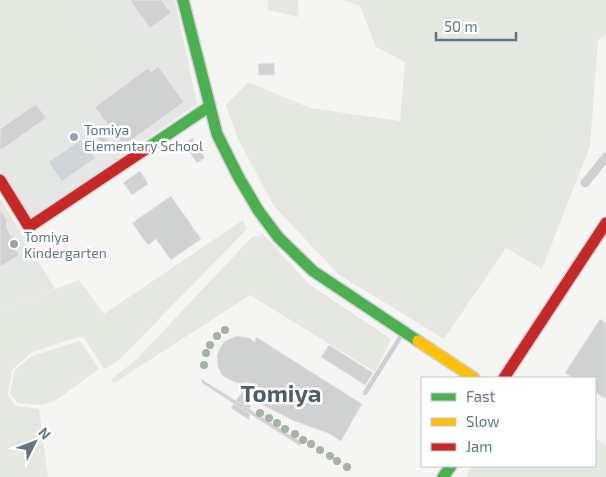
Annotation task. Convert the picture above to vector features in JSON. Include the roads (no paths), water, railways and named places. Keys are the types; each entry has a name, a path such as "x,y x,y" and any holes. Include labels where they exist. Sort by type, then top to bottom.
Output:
{"street":[{"path":"183,0 217,134 258,210 278,237 313,271 472,377"},
{"path":"0,180 29,227 210,106"},
{"path":"585,183 606,157"},
{"path":"505,377 606,223"}],"lane":[{"path":"365,393 403,332"}],"place":[{"name":"Tomiya Elementary School","path":"74,137"},
{"name":"Tomiya Kindergarten","path":"14,244"}],"district":[{"name":"Tomiya","path":"281,392"}]}
